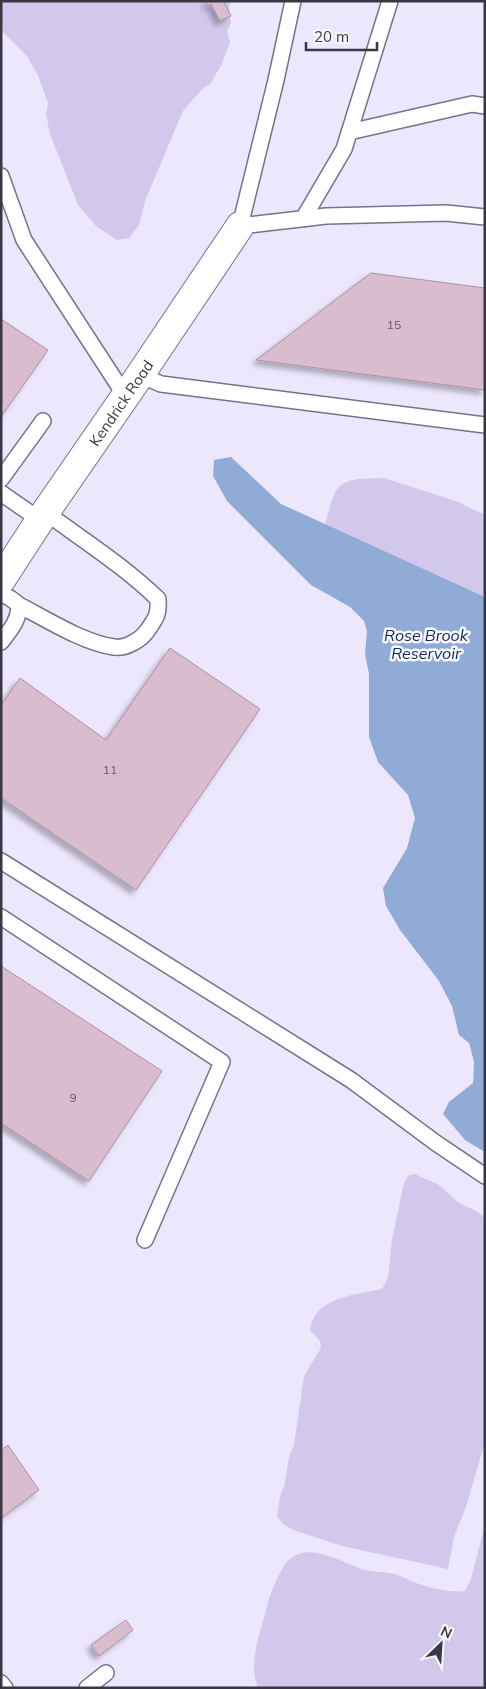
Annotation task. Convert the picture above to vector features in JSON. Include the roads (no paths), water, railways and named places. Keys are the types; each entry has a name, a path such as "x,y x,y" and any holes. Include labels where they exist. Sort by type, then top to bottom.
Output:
{"street":[{"name":"Kendrick Road","path":"6,564 133,386 240,226"}],"lane":[{"path":"293,1 276,80 240,226 326,216 446,213 485,217"},
{"path":"303,219 344,149 390,1"},
{"path":"349,132 472,104 485,106"},
{"path":"1,176 24,240 133,386 161,384 485,425"},
{"path":"1,479 43,421"},
{"path":"1,493 42,516 112,561 158,599 159,611 144,636 130,644 116,647 92,641 19,605 1,594"},
{"path":"1,642 17,621 19,605"},
{"path":"1,861 351,1080 436,1143 485,1176"},
{"path":"1,917 222,1062 146,1240"},
{"path":"87,1688 106,1673"},
{"path":"1,1683 5,1688"}],"water":[{"name":"Rose Brook Reservoir","path":"231,457 281,504 485,597 485,1152 465,1140 443,1114 449,1102 473,1083 474,1062 469,1043 459,1035 452,1006 439,981 400,930 386,906 383,888 407,848 415,818 408,795 378,762 369,737 369,674 365,654 367,632 364,621 350,607 311,585 227,501 213,476 214,460"}]}
